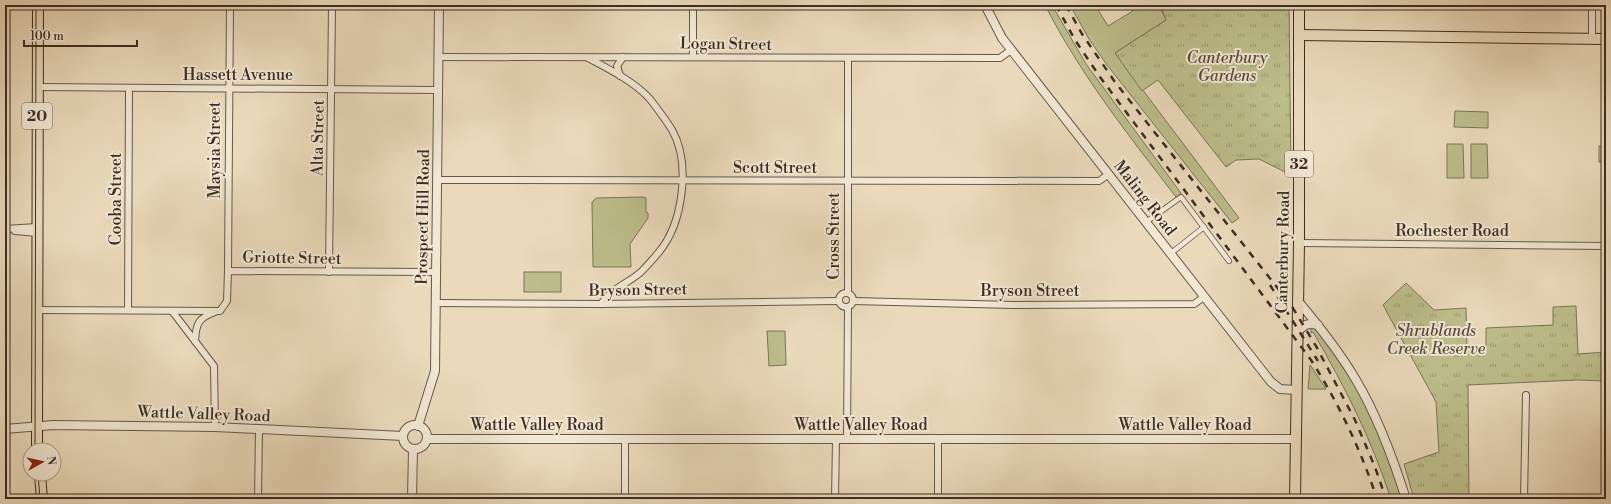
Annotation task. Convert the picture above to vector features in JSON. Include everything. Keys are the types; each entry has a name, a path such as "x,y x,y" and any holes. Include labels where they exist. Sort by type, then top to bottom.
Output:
{"main road":[{"name":"20","path":"37,442 38,5"},
{"name":"Canterbury Road","path":"1295,499 1299,243 1299,5"},
{"path":"1299,35 1606,39"},
{"path":"41,482 42,499"}],"street":[{"name":"Maysia Street","path":"228,271 230,5"},
{"name":"Alta Street","path":"330,272 332,5"},
{"name":"Prospect Hill Road","path":"418,426 435,371 439,5"},
{"path":"693,5 693,56"},
{"name":"Maling Road","path":"985,5 1002,38 1011,50 1271,382 1280,389 1296,390"},
{"path":"1592,5 1592,39"},
{"name":"Logan Street","path":"439,57 693,56 848,59 1000,58 1011,50"},
{"path":"587,57 620,76 649,98 672,130 680,159 683,180 679,210 672,231 660,251 641,272 608,294 601,304"},
{"path":"620,76 617,66 623,57"},
{"name":"Cross Street","path":"848,59 848,293"},
{"name":"Hassett Avenue","path":"38,87 438,90"},
{"name":"Cooba Street","path":"128,310 129,88"},
{"name":"Scott Street","path":"438,180 847,182 1099,181 1109,174"},
{"path":"1146,222 1181,197 1229,261"},
{"path":"1170,254 1204,227"},
{"path":"5,230 37,230"},
{"name":"Rochester Road","path":"1299,243 1606,246"},
{"name":"Griotte Street","path":"220,311 228,301 228,271 437,272"},
{"path":"847,439 848,307 853,300 852,296 848,293 842,294 839,301 842,306 848,307"},
{"name":"Bryson Street","path":"853,300 1013,305 1194,304 1204,297"},
{"name":"Bryson Street","path":"436,303 601,304 839,301"},
{"path":"1298,301 1328,337 1357,380 1377,420 1406,499"},
{"path":"37,310 220,311"},
{"path":"172,311 214,366 215,427"},
{"path":"195,341 196,327 203,316 220,311"},
{"path":"1297,332 1310,323 1318,326"},
{"path":"1524,499 1526,395"},
{"name":"Wattle Valley Road","path":"5,429 36,426 215,427 403,436"},
{"path":"418,426 424,430 427,439 424,446 413,449 406,445 403,436 408,428 418,426"},
{"path":"258,499 259,430"},
{"name":"Wattle Valley Road","path":"427,439 1296,439"},
{"path":"625,439 625,499"},
{"path":"835,499 836,439"},
{"path":"938,440 938,499"},
{"path":"412,499 413,449"}],"green space":[{"path":"1045,5 1052,5 1086,64 1181,193 1176,197 1123,128 1089,80"},
{"path":"1070,5 1095,5 1108,26 1133,11 1129,5 1159,5 1166,20 1115,53 1239,218 1232,223 1107,65 1089,39"},
{"name":"Canterbury Gardens","path":"1165,5 1289,5 1291,175 1259,159 1236,160 1226,167 1158,80 1142,91 1115,53 1166,20 1162,9"},
{"path":"1455,111 1488,112 1488,128 1454,127"},
{"path":"1447,144 1463,144 1464,178 1447,178"},
{"path":"1471,144 1487,144 1488,178 1471,178"},
{"path":"1599,146 1606,146 1606,162 1599,162"},
{"path":"596,198 646,198 646,212 648,213 648,218 630,244 631,267 593,267 592,202"},
{"path":"524,272 561,272 561,292 524,292"},
{"name":"Shrublands Creek Reserve","path":"1406,283 1434,310 1466,308 1467,348 1486,348 1486,328 1553,325 1553,307 1576,306 1578,354 1606,352 1606,381 1577,380 1468,385 1469,499 1414,499 1404,464 1439,452 1436,402 1383,305"},
{"path":"1311,327 1316,327 1345,370 1365,404 1380,436 1403,499 1391,499 1366,434 1325,352 1313,332 1311,333"},
{"path":"767,331 785,331 786,365 769,366"},
{"path":"1310,365 1311,366 1326,389 1308,389"}],"tram line":[{"path":"35,442 36,5"},
{"path":"39,482 40,499"}],"railway":[{"path":"1056,5 1075,40 1100,77 1311,360 1340,410 1364,463 1377,499"},
{"path":"1066,5 1082,34 1115,82 1291,305 1316,346 1355,420 1375,467 1386,499"},
{"path":"1270,285 1318,361"}]}
